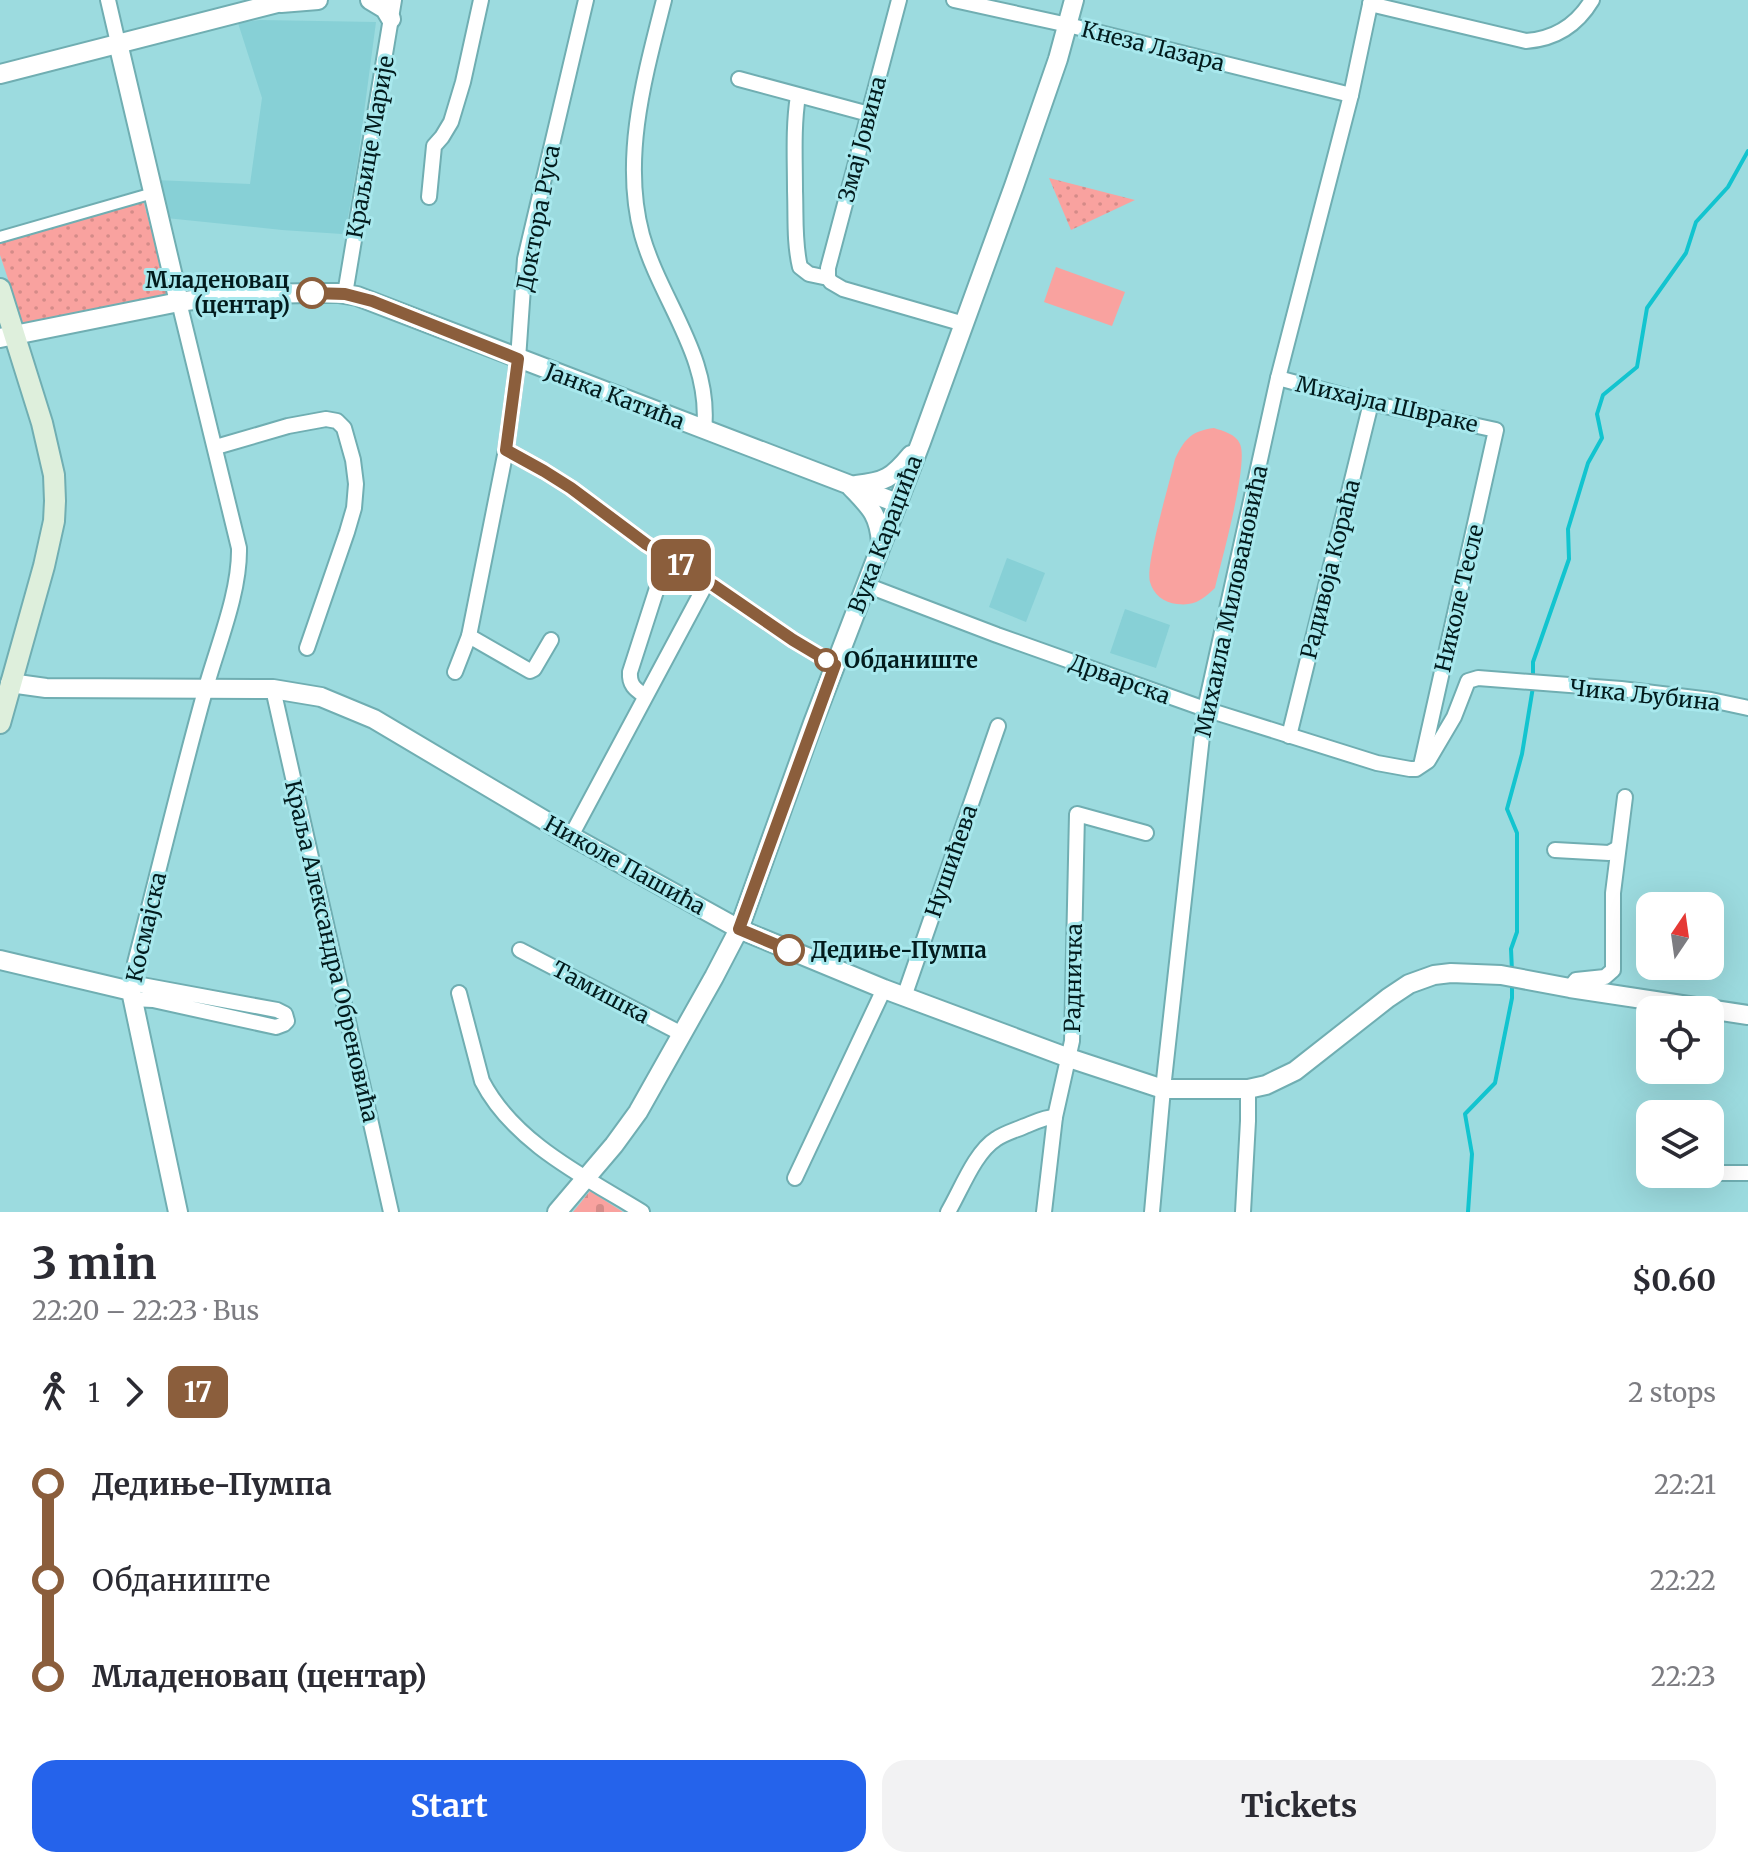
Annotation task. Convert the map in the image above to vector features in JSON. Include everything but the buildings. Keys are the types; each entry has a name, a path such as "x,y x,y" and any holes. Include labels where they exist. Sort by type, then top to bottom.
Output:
{"main road":[{"path":"0,289 7,336 42,423 54,475 55,501 44,566 5,682 0,723"}],"street":[{"path":"108,0 239,548 236,581 205,690"},
{"path":"0,74 285,2 318,0"},
{"path":"370,0 385,9 391,19"},
{"name":"Краљице Марије","path":"345,294 394,0"},
{"path":"429,197 434,146 451,122 481,0"},
{"name":"Доктора Руса","path":"455,672 469,636 506,450 518,359 525,259 586,0"},
{"path":"664,0 637,126 633,155 634,193 649,255 696,359 704,399 704,430"},
{"name":"Змај Јовина","path":"828,278 828,268 899,0"},
{"name":"Кнеза Лазара","path":"954,0 1351,95"},
{"name":"Вука Караџића","path":"557,1212 638,1112 739,929 1018,175 1074,0"},
{"path":"1371,2 1526,41 1552,36 1568,27 1592,0"},
{"name":"Михаила Миловановића","path":"1152,1212 1205,709 1278,378 1351,95 1371,2"},
{"path":"739,79 869,114"},
{"path":"798,96 795,177 800,267 809,274 828,278 843,289 964,324"},
{"path":"0,237 153,193"},
{"name":"Јанка Катића","path":"7,336 228,295 345,294 372,301 897,503"},
{"name":"Михајла Швраке","path":"1278,378 1371,403 1496,430"},
{"name":"Радивоја Кораћа","path":"1289,736 1371,403"},
{"path":"216,447 288,426 326,419 337,421 344,428 353,460 356,484 354,508 307,648"},
{"name":"Николе Тесле","path":"1421,765 1496,430"},
{"path":"849,485 881,482 896,473 921,442"},
{"path":"506,450 571,488 646,544 835,665"},
{"path":"849,485 878,521 881,546"},
{"path":"645,696 632,687 630,672 667,557"},
{"path":"571,836 707,582"},
{"name":"Дрварска","path":"866,585 1205,709 1377,763 1410,769 1421,765"},
{"path":"469,636 530,671 551,640"},
{"name":"Чика Љубина","path":"1421,765 1428,761 1454,717 1468,681 1478,678 1621,689 1711,700 1748,708"},
{"name":"Николе Пашића","path":"5,682 46,688 273,689 321,697 374,719 571,836 739,929 904,997 1163,1089 1248,1089 1266,1085 1295,1071 1409,984 1434,975 1501,975 1570,988"},
{"name":"Краља Александра Обреновића","path":"273,689 391,1212"},
{"name":"Космајска","path":"178,1212 131,991 205,690"},
{"name":"Нушићева","path":"904,997 998,726"},
{"path":"1625,797 1612,913 1613,970 1605,977 1576,980 1570,988 1748,1015"},
{"name":"Радничка","path":"1044,1212 1055,1117 1072,1041 1077,814 1146,833"},
{"path":"1555,850 1609,853 1618,848"},
{"name":"Тамишка","path":"520,950 682,1034"},
{"path":"0,960 131,991 277,1010 285,1014 287,1021 276,1027 153,1000 131,991"},
{"path":"0,970 37,976 56,974"},
{"path":"795,1178 884,989"},
{"path":"459,993 482,1081 488,1093 519,1130 586,1178 642,1212"},
{"path":"1243,1212 1248,1089"},
{"path":"948,1212 988,1145 1008,1133 1055,1117"},
{"path":"1724,1173 1748,1173"}],"shaded area":[{"path":"260,20 376,22 358,158 347,223 342,234 166,218 155,180 250,184 262,98 238,23"},
{"path":"1007,558 1045,573 1026,622 989,607"},
{"path":"1125,609 1170,625 1156,668 1110,653"}],"green space":[{"path":"1049,178 1135,200 1071,230"},
{"path":"143,200 169,295 23,324 0,255 0,239"},
{"path":"1056,267 1125,292 1112,326 1044,302"},
{"path":"1214,428 1236,438 1242,455 1228,536 1215,588 1194,603 1172,603 1156,594 1150,582 1151,558 1159,522 1179,452 1195,434"},
{"path":"590,1191 623,1212 573,1212"}],"waterway":[{"path":"1533,678 1533,662 1569,559 1568,529 1588,463 1602,438 1597,414 1603,395 1637,367 1647,308 1686,253 1696,222 1728,187 1748,151"},
{"path":"1512,971 1511,949 1517,932 1517,833 1507,809 1522,754 1533,687"},
{"path":"1468,1212 1472,1154 1465,1114 1495,1083 1512,984"}],"bus line":[{"name":"17","path":"312,293 357,296 518,359 506,450 571,488 646,544 835,665 739,929 789,950"}],"place":[{"name":"Младеновац (центар)","path":"312,293"},
{"name":"Обданиште","path":"826,660"},
{"name":"Дедиње-Пумпа","path":"789,950"}]}
